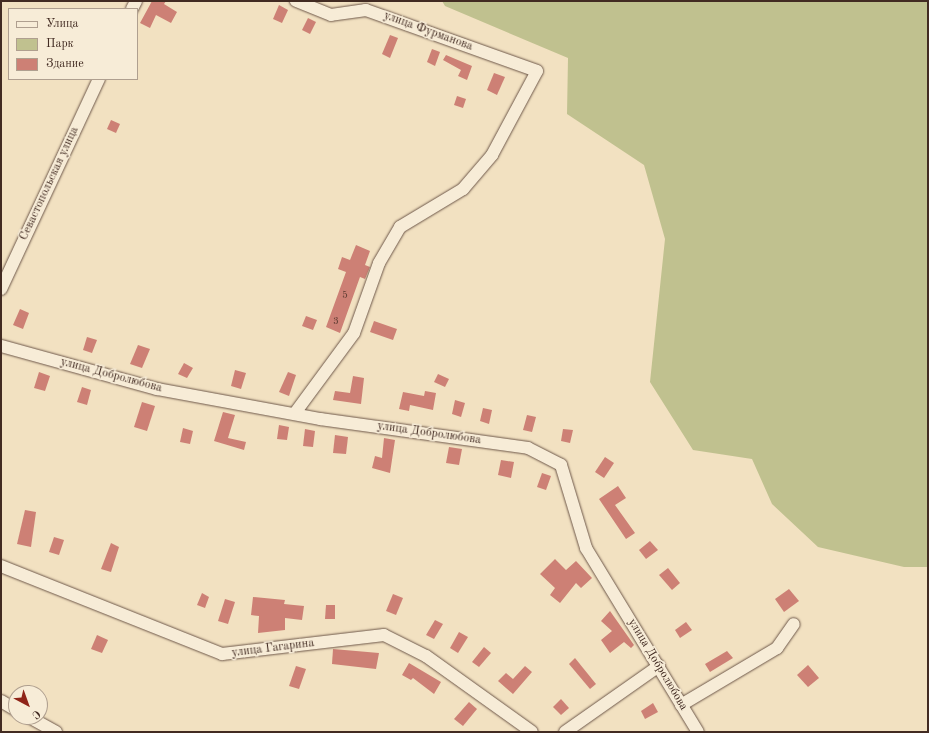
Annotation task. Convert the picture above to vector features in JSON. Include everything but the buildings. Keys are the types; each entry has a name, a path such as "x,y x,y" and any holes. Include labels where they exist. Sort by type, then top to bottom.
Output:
{"street":[{"name":"улица Фурманова","path":"295,413 354,334 379,263 400,227 464,189 492,155 537,71 366,10 331,15 296,1"},
{"name":"Севастопольская улица","path":"1,289 99,80"},
{"name":"улица Добролюбова","path":"1,346 157,389 295,413 528,448 560,465 586,548 659,666 680,705 698,732"},
{"name":"улица Гагарина","path":"1,566 222,654 384,635 426,656 532,732"},
{"path":"680,705 777,648 794,624"},
{"path":"565,732 659,666"},
{"path":"43,725 56,732"}],"green space":[{"path":"442,1 928,1 928,567 904,567 818,547 772,504 752,459 693,450 650,382 665,239 644,165 567,114 568,58 445,6"}]}
